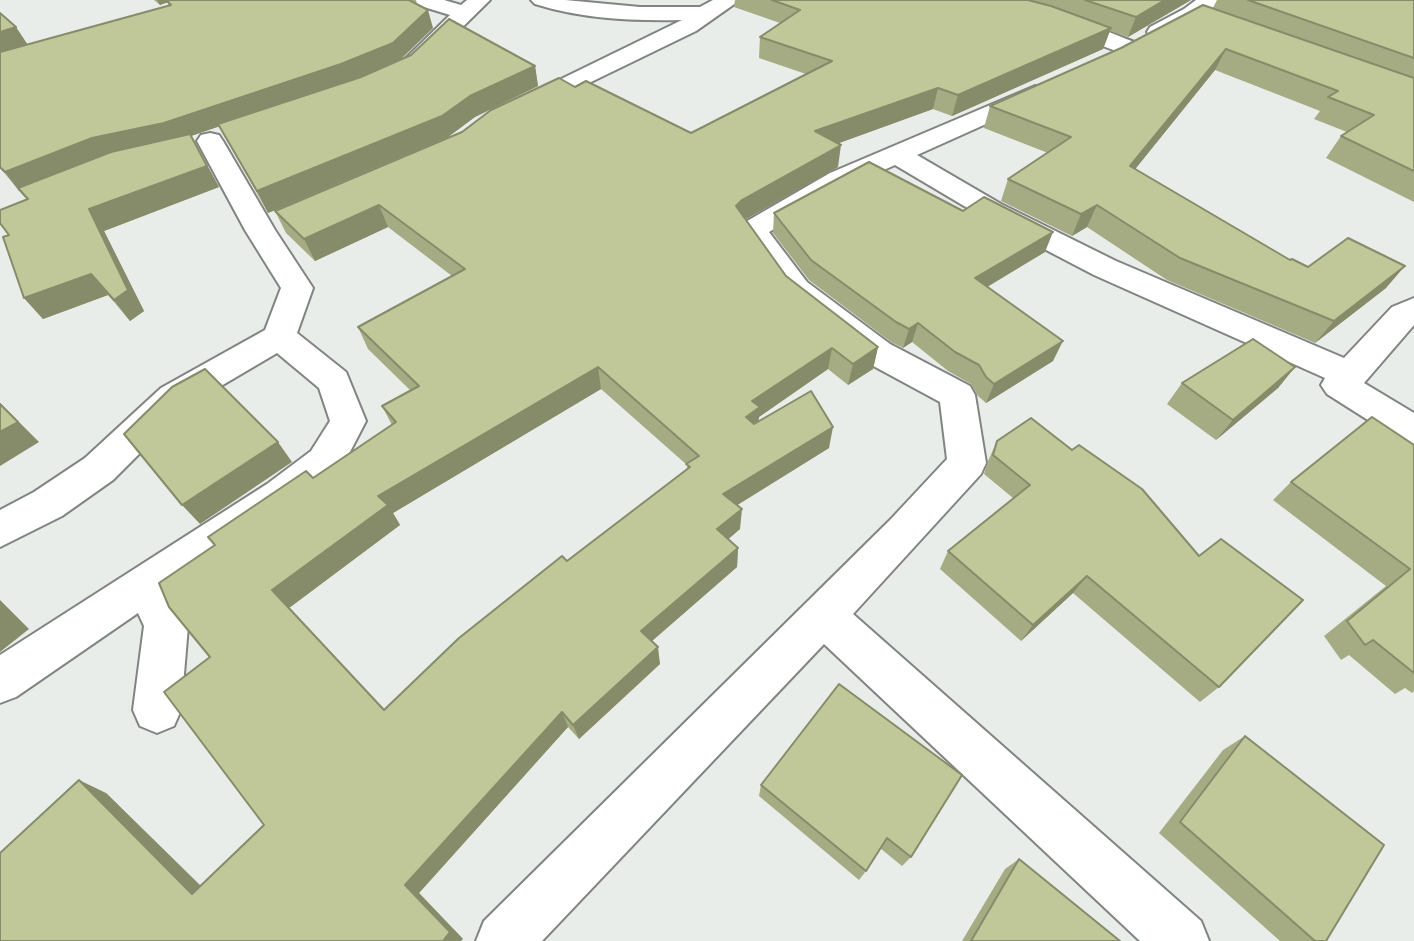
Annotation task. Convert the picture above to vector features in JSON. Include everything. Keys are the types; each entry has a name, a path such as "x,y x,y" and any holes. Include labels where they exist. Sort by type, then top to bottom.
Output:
{"street":[{"path":"421,0 472,6"},
{"path":"542,0 566,9 653,14 705,13"},
{"path":"497,119 688,26 729,0"},
{"path":"979,0 1053,19 1129,48"},
{"path":"395,74 408,68 472,6"},
{"path":"1103,62 1206,12"},
{"path":"504,941 967,463 957,395 878,352 796,289 752,230 840,179 1055,84"},
{"path":"0,530 48,504 99,469 174,397 279,337 297,288 272,225 212,140"},
{"path":"898,155 990,210 1105,268 1351,375"},
{"path":"1414,309 1404,315 1339,385 1414,431"},
{"path":"0,681 281,495 324,462 348,421 334,381 279,337"},
{"path":"147,583 166,626 157,710"},
{"path":"822,615 1181,941"}],"building":[{"path":"409,0 428,10 393,43 341,64 164,123 92,138 5,172 0,167 0,52 171,5 167,1"},
{"path":"772,0 1028,0 1111,28 958,95 938,88 815,131 841,145 742,200 736,206 786,276 878,347 853,364 832,348 752,401 760,407 746,417 754,424 811,391 833,427 723,494 742,509 717,529 738,548 641,631 658,647 573,725 562,712 405,885 450,932 443,941 0,941 0,853 79,780 192,894 264,825 164,692 210,657 169,607 159,583 215,545 208,537 306,471 313,478 396,422 382,406 419,386 358,327 465,269 379,205 304,239 275,211 462,132 491,110 559,78 575,87 586,81 691,133 832,61 760,37 800,10","holes":["598,367 699,456 686,464 690,467 567,561 562,556 459,638 384,710 272,590 388,505 378,496"]},
{"path":"1085,0 1165,0 1136,17"},
{"path":"1248,0 1414,0 1414,58"},
{"path":"1203,5 1414,78 1414,171 1341,136 1374,115 1328,97 1338,91 1226,49 1130,166 1290,260 1308,267 1348,238 1405,266 1334,321 1180,258 1097,205 1081,214 1008,179 1071,137 990,106 1121,48"},
{"path":"0,13 16,27 0,32"},
{"path":"449,19 535,66 470,96 442,116 257,191 218,124 361,77 411,55"},
{"path":"190,134 207,166 89,209 128,290 114,300 91,274 24,298 3,237 9,235 0,223 0,210 28,199 18,188 111,152"},
{"path":"869,162 963,211 984,197 1053,232 975,278 1063,341 994,384 979,365 955,352 918,323 909,329 896,322 811,260 774,213"},
{"path":"1253,339 1295,367 1233,420 1182,383"},
{"path":"205,369 278,442 182,505 124,434 172,387"},
{"path":"0,404 18,422 0,432"},
{"path":"1372,417 1414,445 1414,673 1373,640 1365,645 1347,621 1410,569 1291,482"},
{"path":"1031,418 1072,450 1079,445 1142,489 1199,556 1221,539 1303,600 1219,687 1087,576 1033,625 948,551 1030,485 993,455 997,441"},
{"path":"839,684 962,775 911,857 887,838 866,871 761,785"},
{"path":"1245,736 1384,845 1326,941 1315,941 1180,822"},
{"path":"1019,859 1120,941 971,941"}]}
